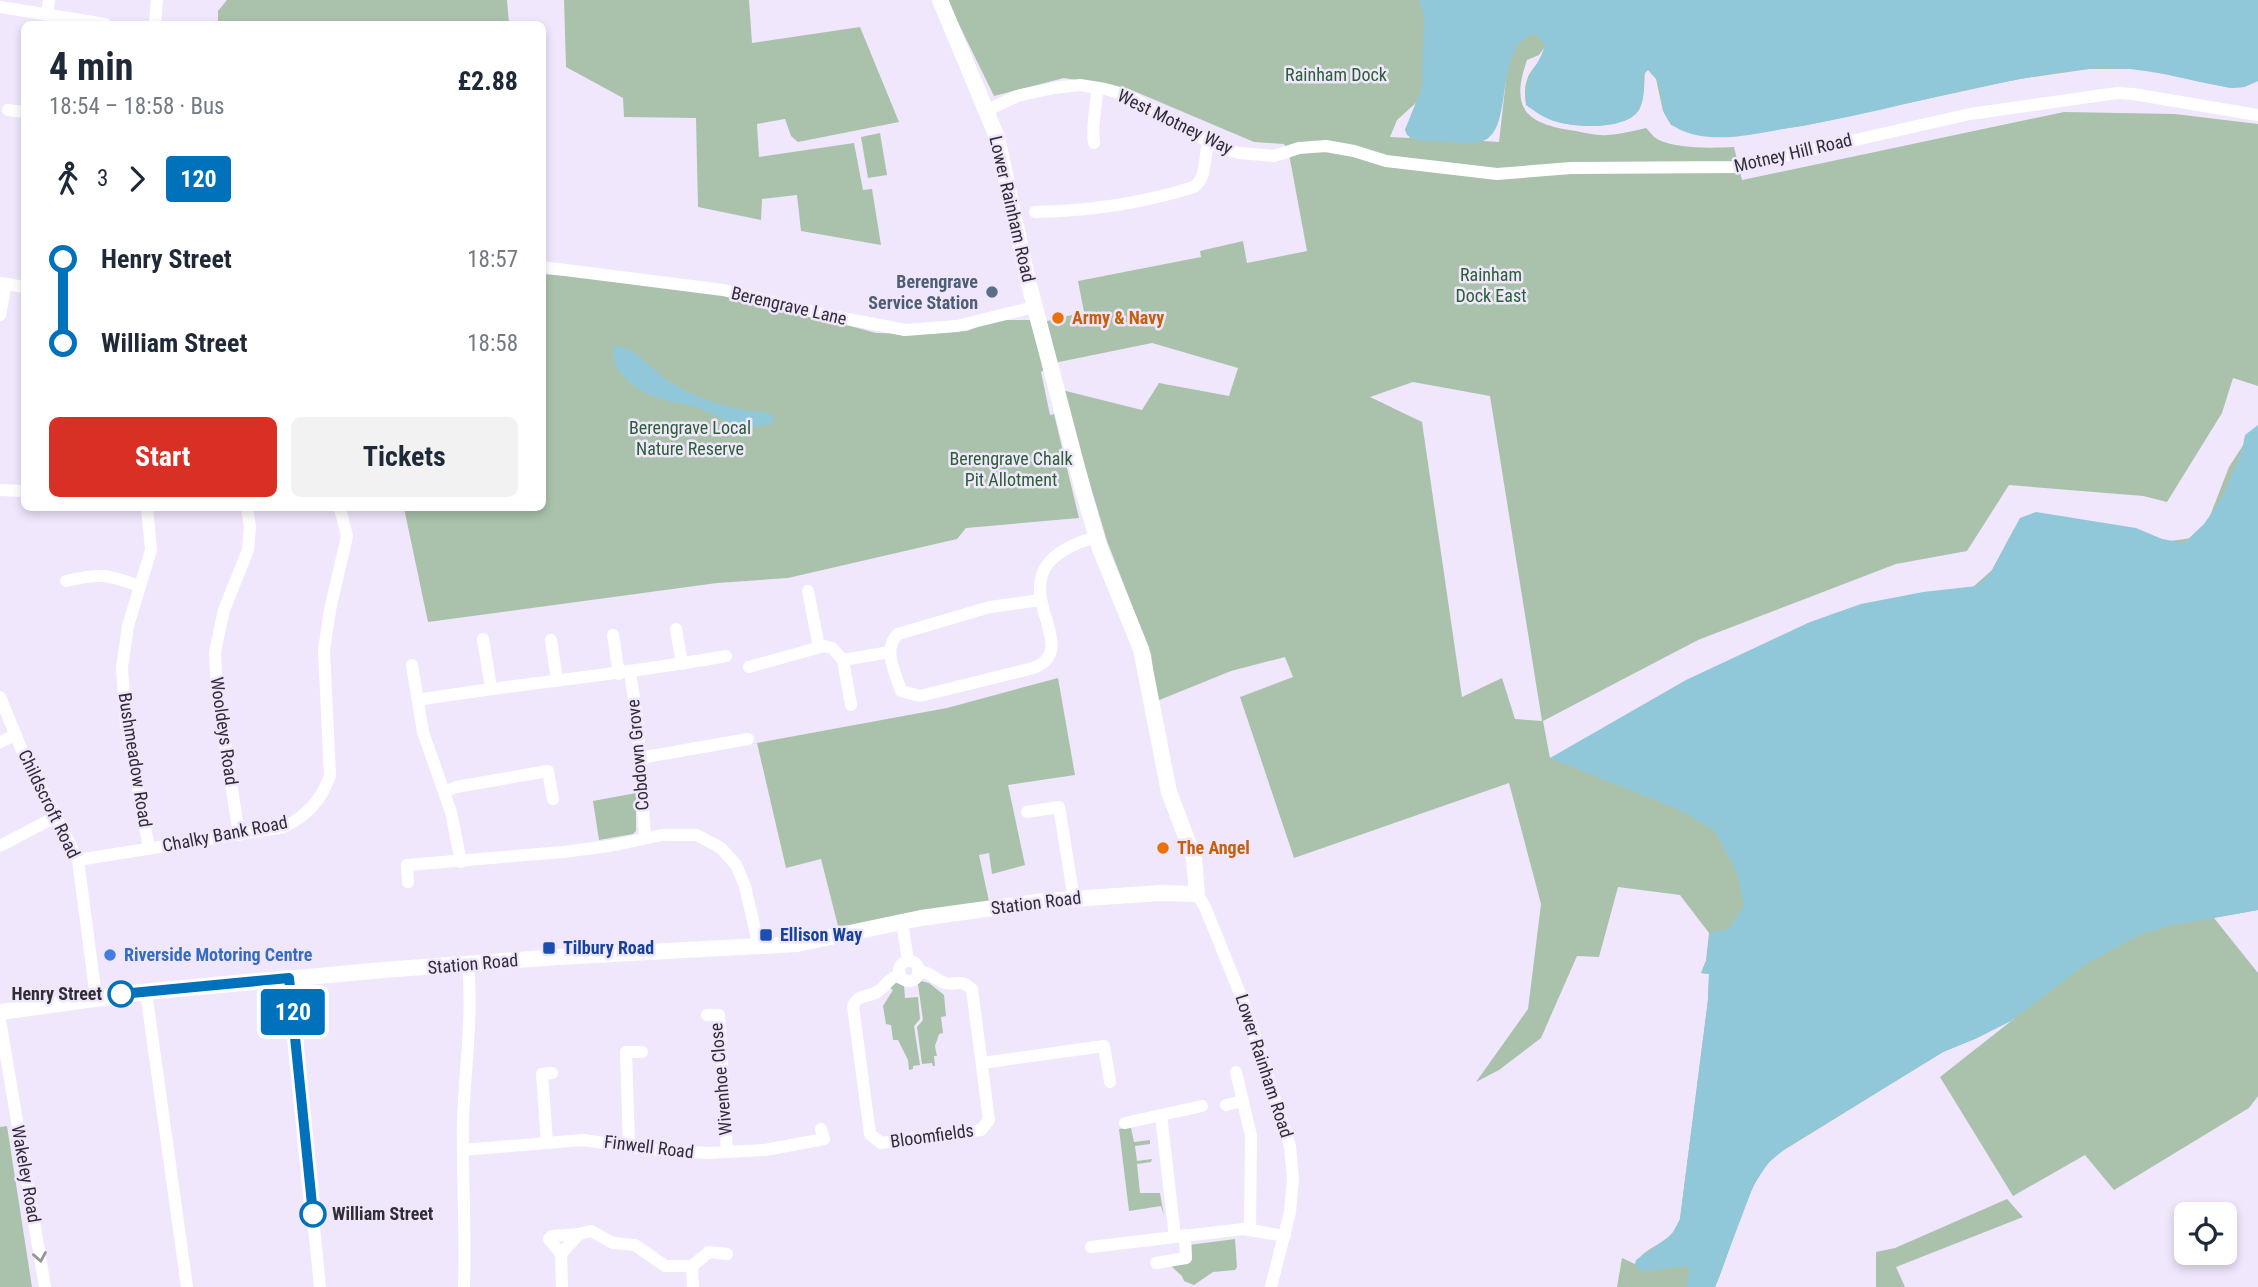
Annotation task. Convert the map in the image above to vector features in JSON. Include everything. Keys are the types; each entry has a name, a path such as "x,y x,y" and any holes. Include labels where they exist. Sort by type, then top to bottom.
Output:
{"main road":[{"name":"Lower Rainham Road","path":"940,0 997,136 1034,307 1096,537 1141,649 1169,792 1194,858 1197,894"},
{"name":"Station Road","path":"0,1012 96,997 289,978 558,957 797,944 902,922 1074,899 1160,893 1197,894"}],"street":[{"path":"49,0 54,19"},
{"path":"0,7 74,21"},
{"name":"West Motney Way","path":"985,108 992,108 1017,96 1080,85 1127,95 1209,142 1233,152 1278,156 1288,150 1326,146"},
{"path":"1094,143 1091,126 1096,112 1097,88"},
{"name":"Motney Hill Road","path":"1326,146 1386,161 1497,174 1570,169 1709,169 1736,167 1970,114 2117,93 2258,115"},
{"path":"8,110 21,112"},
{"path":"1035,212 1113,206 1193,187 1202,178 1209,142"},
{"name":"Berengrave Lane","path":"546,268 723,290 821,314 905,330 952,327 1034,307"},
{"path":"0,315 3,283 21,286"},
{"path":"0,490 21,491"},
{"name":"Bushmeadow Road","path":"147,511 151,550 128,626 122,668 126,724 149,848"},
{"name":"Wooldeys Road","path":"239,835 217,691 215,652 224,610 248,550 250,526 248,511"},
{"name":"Chalky Bank Road","path":"78,860 284,827 315,806 330,776 324,650 346,536 341,511"},
{"path":"1040,600 990,607 898,634 891,641 890,652 901,691 920,696 1037,667 1049,659 1053,646 1040,600 1042,576 1051,559 1069,546 1096,537"},
{"path":"65,579 95,574 111,575 139,586"},
{"path":"808,591 820,647"},
{"path":"676,629 681,664"},
{"name":"Cobdown Grove","path":"613,635 625,673 640,758 645,838"},
{"path":"551,640 557,680"},
{"path":"480,645 491,688"},
{"path":"749,667 820,647 832,648 843,660 851,705"},
{"path":"843,660 890,652"},
{"path":"418,700 491,688 625,673 726,656"},
{"path":"412,665 425,741 456,831 461,862"},
{"name":"Childscroft Road","path":"0,697 15,735 78,860 96,997"},
{"path":"0,742 15,735"},
{"path":"640,758 748,739"},
{"path":"443,792 456,787 548,771 553,799"},
{"path":"1027,812 1059,807 1074,899"},
{"path":"0,846 57,816"},
{"path":"408,882 407,865 412,864 563,852 687,833 707,839 721,848 741,874 759,947"},
{"name":"Lower Rainham Road","path":"1197,894 1205,907 1241,995 1288,1137 1293,1179 1284,1236 1270,1287"},
{"path":"902,922 908,961"},
{"name":"Bloomfields","path":"908,961 915,963 918,971 917,976 910,980 904,979 900,974 901,966 908,961"},
{"path":"464,1287 466,1229 463,1150 470,1004 468,964"},
{"name":"Bloomfields","path":"900,974 889,979 877,992 861,996 853,1006 870,1134 881,1143 981,1130 989,1120 972,989 962,982 945,983 931,973 918,971"},
{"path":"289,978 320,1287"},
{"path":"145,992 187,1287"},
{"name":"Wivenhoe Close","path":"707,1015 719,1015 727,1152"},
{"name":"Wakeley Road","path":"0,1020 46,1287"},
{"path":"982,1063 1104,1046 1110,1082"},
{"path":"629,1146 626,1052 642,1052"},
{"path":"1236,1072 1252,1143 1250,1229"},
{"path":"547,1142 542,1074 552,1073"},
{"path":"1226,1105 1243,1101"},
{"path":"1125,1123 1202,1106"},
{"path":"1156,1263 1186,1258 1180,1236 1161,1115"},
{"name":"Finwell Road","path":"463,1150 598,1140 671,1152 765,1150 824,1139 821,1129"},
{"path":"1091,1247 1250,1229 1284,1236"},
{"path":"562,1287 561,1254 549,1239 552,1236 591,1231 612,1243 635,1245 665,1266 692,1266 709,1252 727,1254"},
{"path":"561,1254 579,1234"},
{"path":"692,1266 693,1287"}],"green space":[{"path":"227,0 507,0 509,21 218,21 218,11"},
{"path":"564,0 749,0 752,43 860,27 899,122 798,142 791,136 785,119 757,124 759,157 854,143 863,190 872,189 881,245 801,231 797,195 762,199 761,220 698,207 696,118 624,117 623,98 566,67"},
{"path":"947,0 2258,0 2258,81 2244,87 2231,88 2143,69 2089,69 2019,79 1803,126 1723,137 1692,134 1671,125 1663,111 1656,79 1648,70 1645,71 1639,110 1633,117 1612,124 1587,126 1564,123 1547,118 1526,105 1527,80 1544,48 1539,55 1527,60 1520,92 1527,112 1535,119 1559,128 1604,135 1646,128 1657,139 1675,145 1734,147 1742,180 2064,112 2175,114 2258,124 2258,386 2233,378 2222,413 2167,502 2143,496 2009,485 1967,551 1896,564 1698,640 1543,721 1550,758 1973,587 1992,570 2014,529 2121,530 2170,541 2192,538 2208,521 2229,467 2247,439 2065,910 2258,910 2214,918 2258,973 2258,1096 2249,1108 2114,1190 2085,1155 2013,1196 1940,1077 2015,1018 1943,1052 1776,1155 1755,1183 1747,1200 1715,1287 1617,1287 1622,1258 1635,1264 1646,1252 1671,1234 1680,1219 1708,1000 1709,974 1701,973 1706,961 1709,933 1680,895 1618,887 1599,957 1577,956 1541,1038 1499,1070 1476,1082 1528,1009 1541,904 1509,783 1294,858 1240,697 1293,677 1285,657 1231,671 1157,701 1151,654 1107,541 1062,390 1142,410 1159,383 1229,396 1238,368 1152,343 1054,363 1043,322 1084,312 1078,281 1201,257 1200,251 1243,241 1247,263 1307,251 1289,154 1284,144 1254,142 1129,89 1064,78 994,96","holes":["1506,80 1499,142 1483,141 1497,122","1417,102 1405,130 1410,138 1390,137 1397,120","1413,382 1490,396 1542,721 1515,719 1502,678 1462,697 1422,422 1370,397"]},
{"path":"880,133 887,175 868,178 861,137"},
{"name":"Berengrave Local Nature Reserve","path":"546,274 684,287 772,305 876,333 967,331 996,320 1030,320 1044,370 1041,372 1050,415 1054,414 1079,518 966,528 957,539 788,578 717,583 428,622 405,511 546,511"},
{"path":"1058,678 1075,775 1008,785 1025,865 992,874 989,853 979,855 990,906 839,930 821,859 786,868 757,743 947,708"},
{"path":"636,793 636,831 633,834 599,840 593,801"},
{"path":"921,981 929,983 944,995 946,1016 941,1017 943,1033 939,1034 935,1046 935,1066 932,1063 922,1064 917,1027 923,1020 918,984"},
{"path":"894,982 904,986 905,998 918,997 920,1019 914,1026 920,1065 909,1070 908,1060 898,1040 893,1040 891,1025 886,1024 883,1006 893,990 889,987"},
{"path":"7,1126 32,1287 0,1287 0,1127"},
{"path":"1131,1128 1134,1142 1150,1140 1150,1144 1135,1146 1137,1161 1152,1159 1151,1162 1137,1164 1140,1193 1160,1193 1164,1216 1161,1206 1129,1211 1119,1129"},
{"path":"2007,1199 2023,1217 1896,1267 1905,1287 1876,1287 1876,1252 1895,1248"},
{"path":"1235,1239 1235,1270 1213,1272 1194,1285 1184,1281 1172,1267 1189,1245"}],"water":[{"path":"1418,0 2258,0 2258,81 2244,87 2231,88 2143,71 2089,69 2013,80 1762,133 1708,137 1683,131 1673,125 1667,118 1655,76 1648,70 1643,75 1642,103 1634,115 1625,120 1614,124 1588,126 1563,123 1543,116 1526,105 1529,79 1545,45 1533,34 1521,41 1513,53 1500,118 1487,139 1468,143 1427,141 1411,138 1405,130 1422,87 1424,17"},
{"path":"614,346 630,350 673,384 695,395 742,410 767,413 773,416 774,420 772,424 742,426 697,407 646,393 621,374 613,356"},
{"path":"2258,425 2258,910 2173,925 2139,935 2086,964 2011,1021 1943,1052 1787,1147 1767,1164 1754,1184 1715,1287 1686,1287 1690,1269 1686,1266 1646,1271 1638,1269 1636,1260 1671,1236 1680,1219 1708,1000 1709,974 1701,973 1706,961 1710,933 1729,929 1744,905 1737,873 1715,831 1682,811 1550,758 1686,680 1810,622 1861,604 1923,592 1977,586 1990,574 2020,518 2036,512 2136,528 2162,539 2184,543 2204,524 2222,498 2242,451 2245,435"}],"bus line":[{"name":"120","path":"121,994 289,978 313,1214"}],"place":[{"name":"Berengrave Service Station","path":"992,292"},
{"name":"Army & Navy","path":"1058,318"},
{"name":"The Angel","path":"1163,848"},
{"name":"Ellison Way","path":"766,935"},
{"name":"Tilbury Road","path":"549,948"},
{"name":"Riverside Motoring Centre","path":"110,955"},
{"name":"Henry Street","path":"121,994"},
{"name":"William Street","path":"313,1214"}],"park label":[{"name":"Rainham Dock","path":"1336,75"},
{"name":"Rainham Dock East","path":"1491,285"},
{"name":"Berengrave Chalk Pit Allotment","path":"1011,469"}]}
